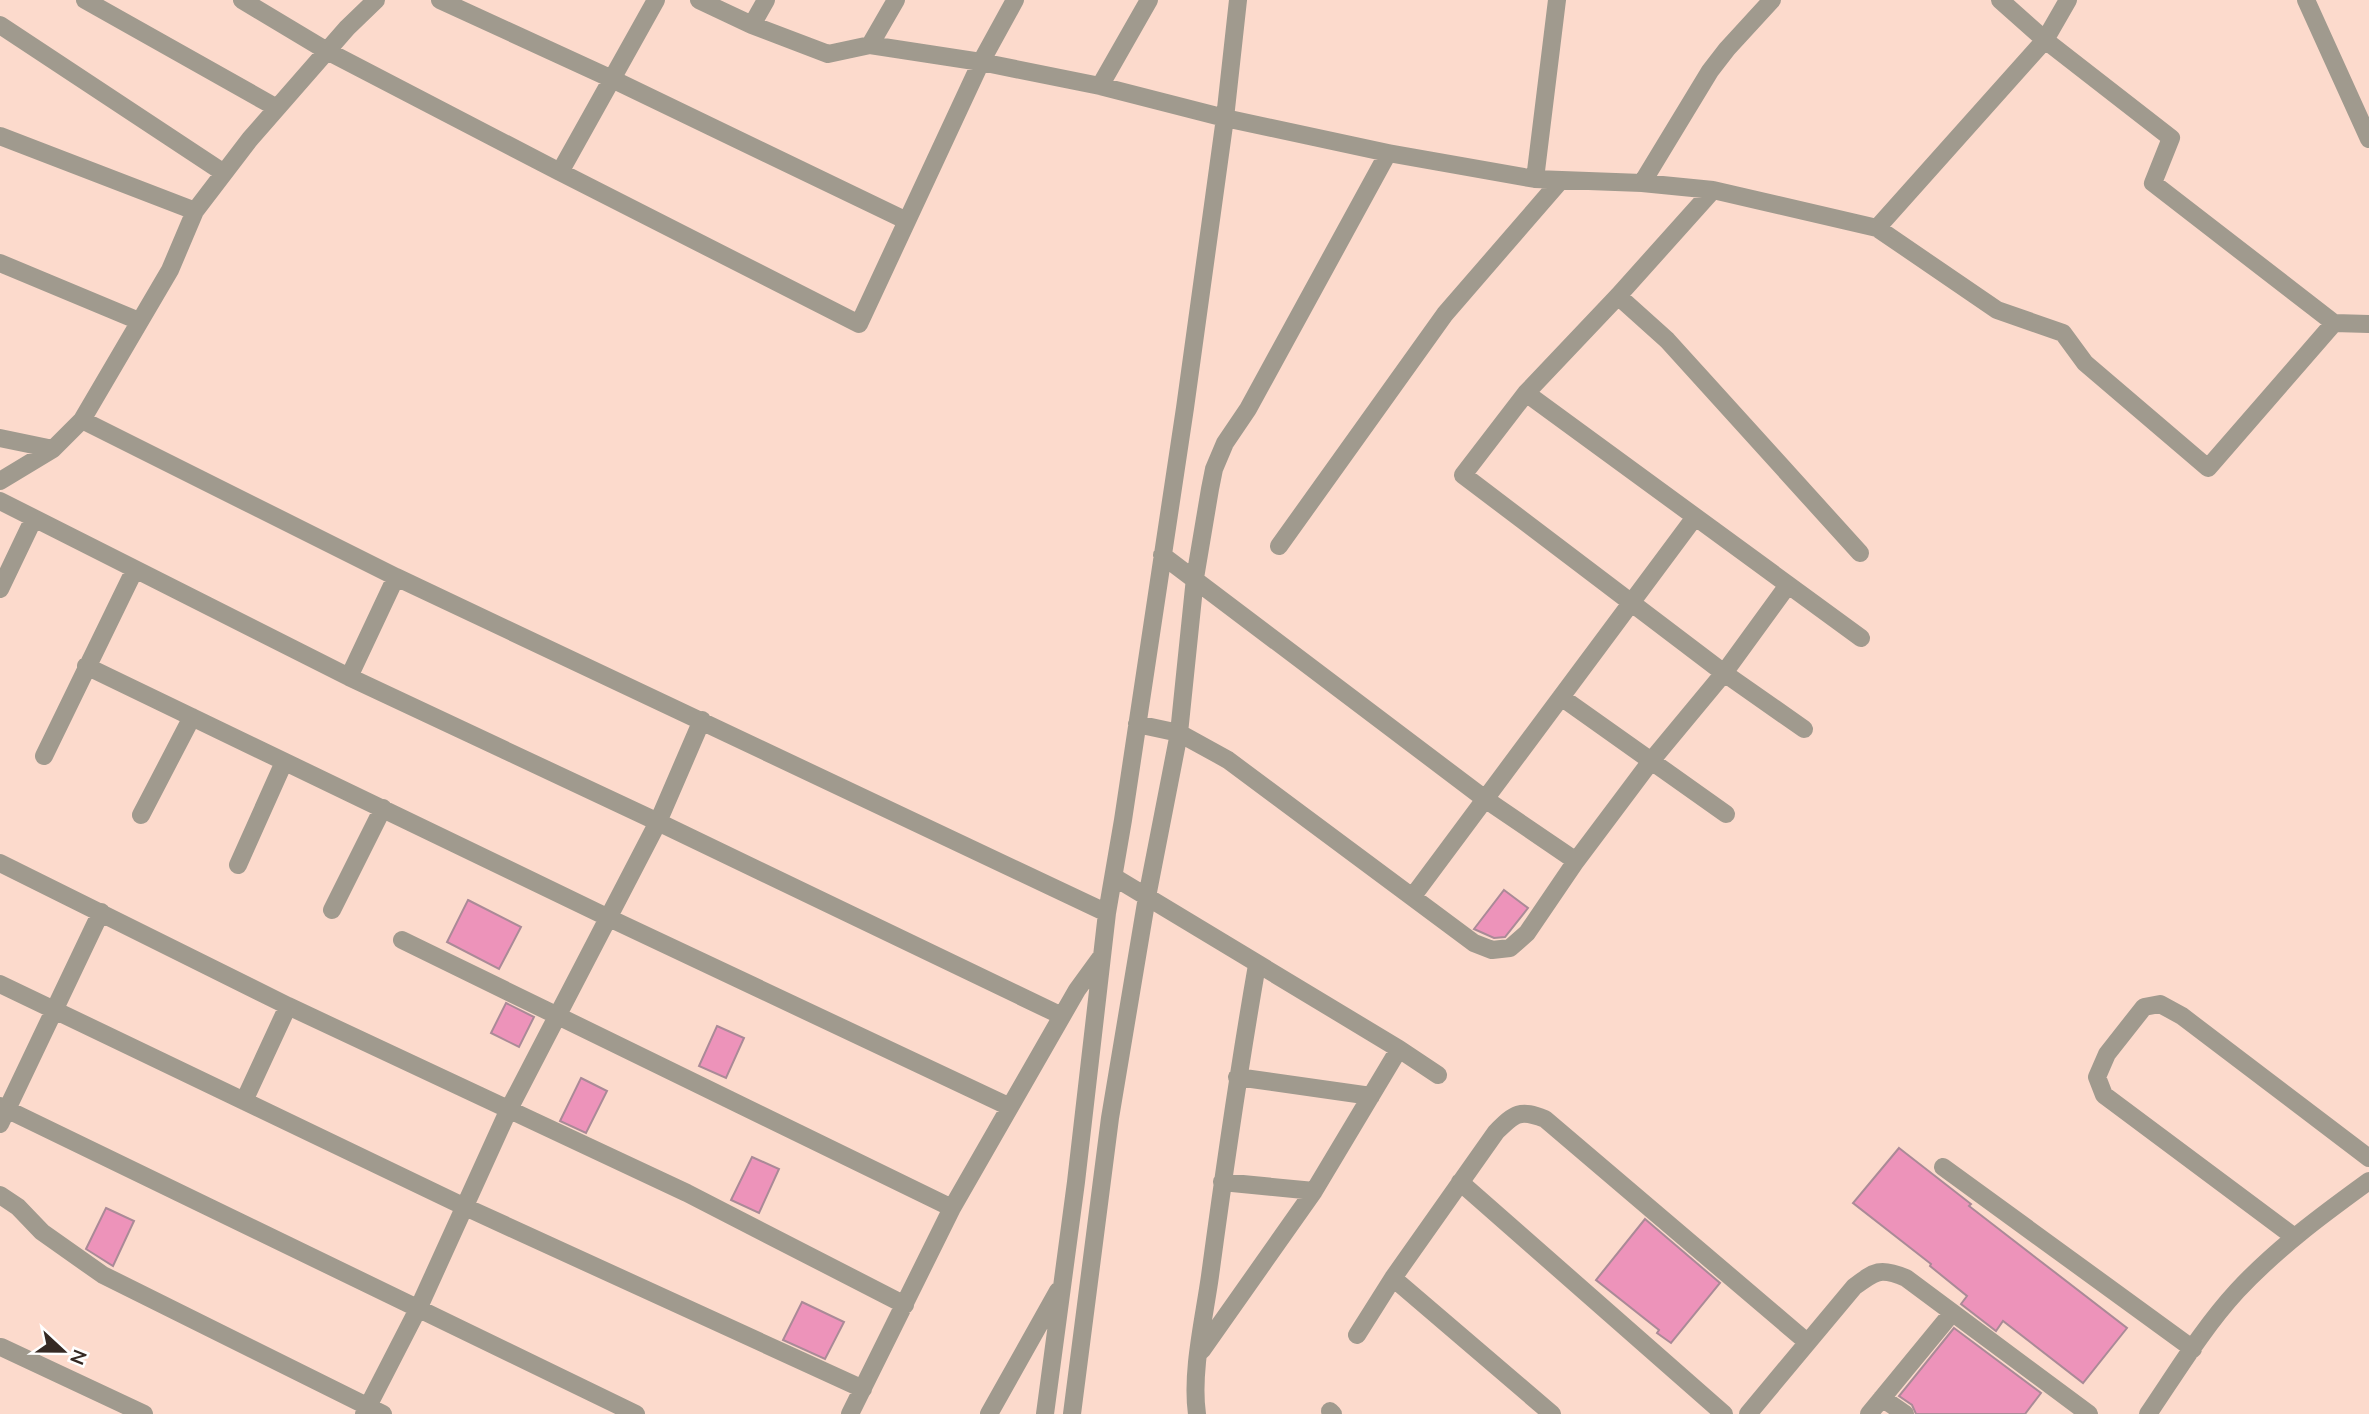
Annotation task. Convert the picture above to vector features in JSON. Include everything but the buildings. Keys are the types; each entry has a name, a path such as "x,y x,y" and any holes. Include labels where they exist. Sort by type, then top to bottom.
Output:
{"street":[{"path":"85,0 277,108"},
{"path":"242,0 327,51 859,324 981,62 1015,0"},
{"path":"0,481 53,449 82,420 170,270 195,211 277,108 346,28 376,0"},
{"path":"440,0 612,79 907,221"},
{"path":"560,172 656,0"},
{"path":"699,0 752,25 828,54 870,45 981,62 1100,86 1388,153 1535,178 1642,183 1713,190 1877,228 1997,310 2063,333 2085,363 2208,468 2333,323"},
{"path":"752,25 766,0"},
{"path":"870,45 896,0"},
{"path":"1100,86 1149,0"},
{"path":"1045,1414 1107,913 1132,888 1174,732 1178,566 1233,119 1238,0"},
{"path":"1535,178 1557,0"},
{"path":"1642,183 1710,72 1727,49 1772,0"},
{"path":"2000,0 2045,40 2171,138 2153,183 2333,323 2369,324"},
{"path":"1877,228 2045,40 2068,0"},
{"path":"2306,0 2369,139"},
{"path":"0,25 225,173"},
{"path":"0,136 195,211"},
{"path":"1072,1414 1110,1118 1132,888 1142,725 1178,566 1225,443 1248,409 1388,153"},
{"path":"1279,546 1445,314 1561,180"},
{"path":"1713,190 1527,393 1463,475 1724,673 1804,729"},
{"path":"2,270 139,321"},
{"path":"1618,296 1667,340 1860,553"},
{"path":"1527,393 1861,638"},
{"path":"82,420 396,577 1107,913"},
{"path":"0,438 53,449"},
{"path":"0,501 349,677 1062,1016"},
{"path":"1413,896 1695,517"},
{"path":"0,589 34,518"},
{"path":"1178,566 1485,799 1576,861"},
{"path":"44,756 135,569"},
{"path":"349,677 396,577"},
{"path":"1142,725 1174,732 1228,760 1474,943 1492,950 1510,948 1527,933 1576,861 1651,761 1724,673 1788,584"},
{"path":"86,666 609,918 1010,1107"},
{"path":"1561,697 1726,814"},
{"path":"141,815 192,717"},
{"path":"0,1195 18,1207 42,1233 103,1275 372,1412 509,1109 658,822 702,720"},
{"path":"239,865 284,762"},
{"path":"332,910 383,808"},
{"path":"0,863 288,1006 687,1194 905,1305"},
{"path":"1132,888 1438,1075"},
{"path":"101,912 2,1113 419,1307 636,1414"},
{"path":"402,940 952,1208"},
{"path":"850,1414 952,1208 1077,990 1101,956"},
{"path":"1197,1414 1195,1400 1200,1353 1222,1182 1257,965"},
{"path":"0,984 463,1206 863,1389"},
{"path":"2293,1236 2104,1095 2098,1077 2107,1054 2144,1007 2160,1004 2182,1016 2369,1158"},
{"path":"244,1101 288,1006"},
{"path":"1200,1353 1314,1191 1399,1049"},
{"path":"1237,1077 1371,1096"},
{"path":"1357,1335 1393,1278 1496,1132 1512,1116 1528,1112 1545,1119 1807,1342"},
{"path":"1943,1167 2193,1349"},
{"path":"2148,1414 2235,1293 2293,1236 2369,1181"},
{"path":"1222,1182 1314,1191"},
{"path":"1460,1182 1724,1414"},
{"path":"1748,1414 1854,1287 1873,1272 1889,1271 1906,1278 2090,1414"},
{"path":"1393,1278 1552,1414"},
{"path":"989,1414 1063,1282"},
{"path":"1869,1414 1952,1312"},
{"path":"1,1347 144,1414"},
{"path":"1882,1398 1905,1414"}]}
